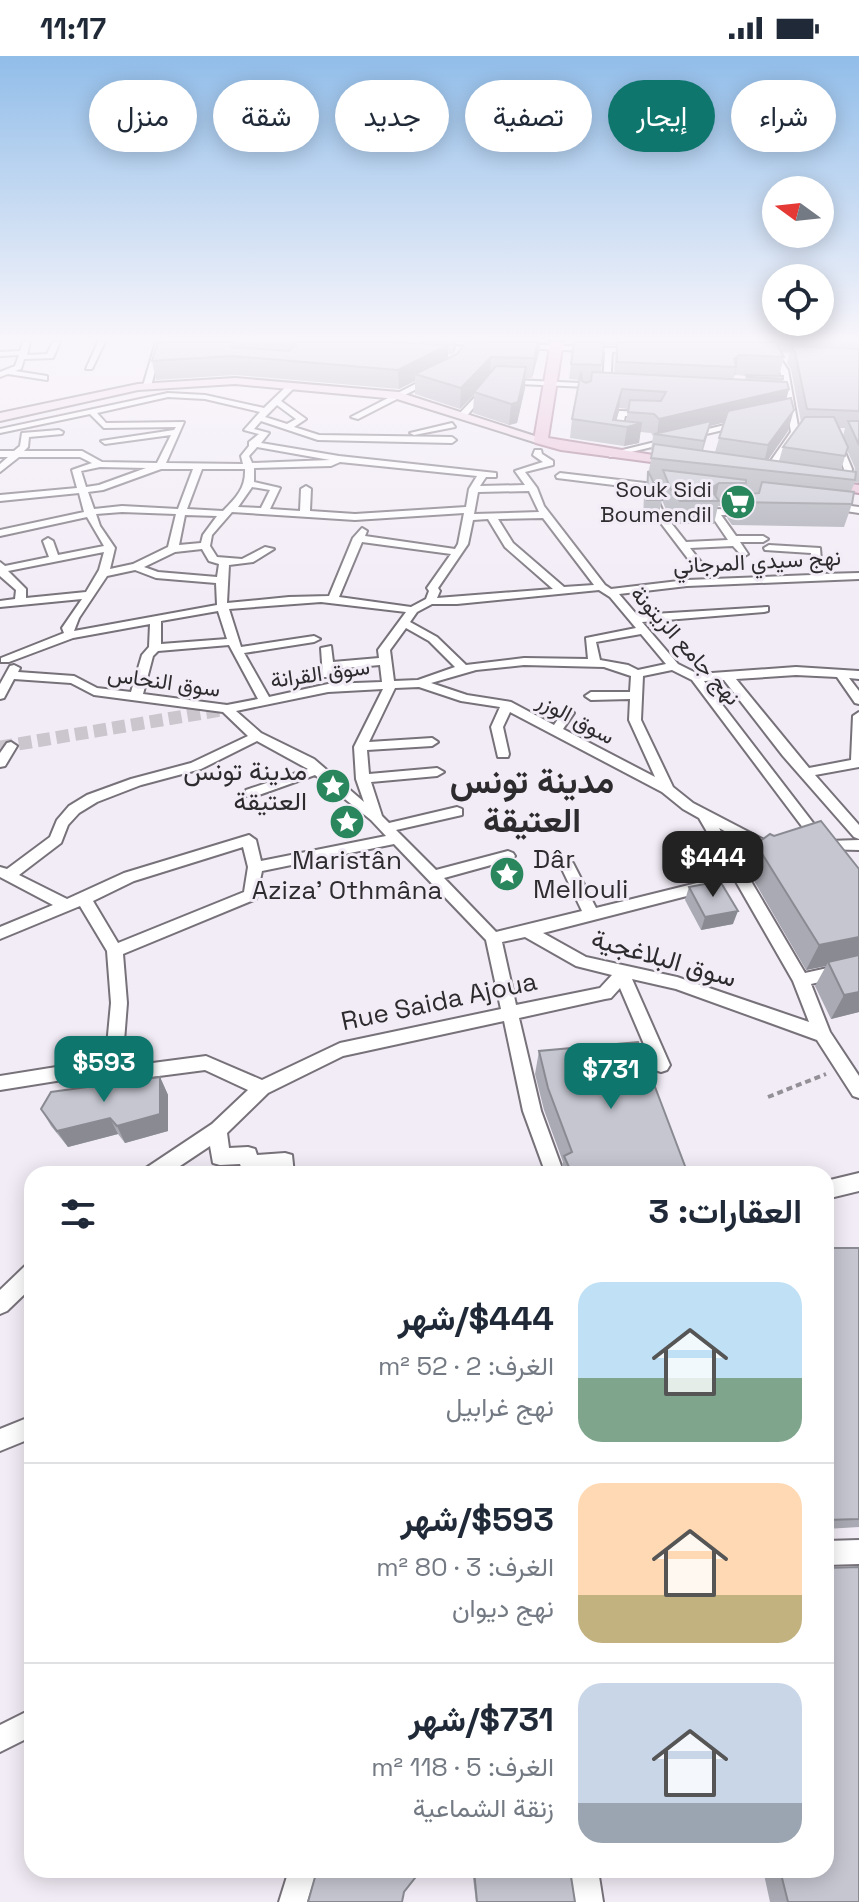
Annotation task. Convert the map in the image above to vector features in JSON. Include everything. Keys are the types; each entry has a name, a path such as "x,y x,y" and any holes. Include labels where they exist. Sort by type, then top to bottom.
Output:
{"main road":[{"path":"484,428 541,445 704,467"},
{"path":"541,445 544,428"},
{"path":"804,481 859,489"}],"street":[{"path":"0,498 100,488 160,466 178,428"},
{"path":"250,428 248,430 265,433 252,444 245,456 252,466 250,484 205,539 205,546 213,559 224,563 244,563 269,549"},
{"path":"291,428 318,437 452,440"},
{"path":"413,439 415,432 428,428"},
{"path":"618,428 616,436 654,441"},
{"path":"654,441 656,428"},
{"path":"610,454 654,441 721,428"},
{"path":"764,475 795,432 795,428"},
{"path":"713,441 717,429"},
{"path":"0,469 24,447 25,435 59,432"},
{"path":"105,441 175,432"},
{"path":"795,432 807,433"},
{"path":"820,433 846,434"},
{"path":"832,433 848,469 832,506"},
{"path":"252,444 339,459 488,476 474,489 463,544 432,588 435,591 430,601 413,610 384,650 389,690 360,747 363,779 386,828"},
{"name":"نهج جامع الزيتونة","path":"541,445 537,455 550,463 519,471 546,515 605,589 674,666 696,678 814,844"},
{"path":"0,454 82,454 100,464"},
{"path":"845,457 859,458"},
{"path":"70,635 68,628 105,573 110,548 89,513 76,470 100,464 252,466 331,463 339,459"},
{"path":"173,549 181,513 198,467"},
{"path":"560,476 696,491"},
{"path":"250,484 275,488 264,511"},
{"path":"649,487 659,514 699,566"},
{"path":"474,489 532,488"},
{"path":"305,513 306,489"},
{"path":"743,554 714,512 748,512 748,495"},
{"path":"818,504 859,510"},
{"path":"0,533 89,513 122,509 373,516 468,513 491,516 546,515"},
{"path":"333,599 358,538 373,516"},
{"path":"491,516 509,545 562,591"},
{"path":"358,538 456,552"},
{"path":"48,541 54,557"},
{"path":"682,545 734,541 816,550 817,579"},
{"path":"105,573 136,567 173,549 205,546"},
{"path":"0,568 110,548"},
{"path":"224,563 220,580 222,605 234,646 265,700"},
{"path":"136,567 156,575 220,580"},
{"path":"0,568 21,589 20,601"},
{"name":"نهج سيدي المرجاني","path":"430,601 687,583 859,576"},
{"path":"0,604 90,595"},
{"path":"2,660 70,635 156,621 222,605 333,599 413,610"},
{"path":"632,619 764,609"},
{"path":"136,697 148,655 155,648 156,621"},
{"path":"403,622 433,639 463,668"},
{"path":"595,663 590,640 643,630"},
{"path":"155,648 234,646 314,639"},
{"path":"327,648 328,688"},
{"path":"0,695 17,661 2,660"},
{"path":"327,666 384,661"},
{"path":"420,683 463,668 551,661 630,668 637,674"},
{"path":"637,674 674,666"},
{"path":"696,678 796,671 859,675"},
{"path":"840,673 859,700"},
{"path":"637,674 635,720 667,789"},
{"name":"سوق النحاس","path":"10,675 74,680 94,691 227,709 257,736 309,762 386,828 493,938"},
{"path":"728,677 859,834"},
{"name":"سوق القرانة","path":"227,709 328,688 420,683"},
{"name":"سوق الوزر","path":"420,683 465,698 507,705 667,789 688,806 764,846"},
{"path":"591,696 636,695"},
{"path":"503,754 497,727 507,705"},
{"path":"557,729 568,713"},
{"path":"806,773 857,763 859,716"},
{"path":"66,905 5,872 56,840 57,827 74,810 105,792 197,765 257,736"},
{"path":"360,747 432,742"},
{"path":"0,763 11,746"},
{"path":"251,793 317,770"},
{"path":"363,779 437,772"},
{"path":"255,867 386,828 457,812"},
{"path":"703,813 801,980 823,1035 859,1091"},
{"path":"0,933 129,877 249,840 255,867 251,895 115,951"},
{"path":"552,1166 539,1133 493,938 709,885 708,879 734,867 764,846 859,845"},
{"path":"433,876 508,856"},
{"path":"568,867 591,914"},
{"path":"84,899 115,951 119,1003 113,1075"},
{"name":"سوق البلاغجية","path":"527,931 582,962 677,983 823,1035"},
{"path":"801,980 859,967"},
{"path":"621,973 661,1065"},
{"name":"Rue Saida Ajoua","path":"165,1166 218,1130 262,1088 340,1050 605,993 621,973"},
{"path":"0,1083 75,1071 113,1075 206,1063 262,1088"},
{"path":"218,1130 220,1157 248,1155 249,1164 285,1161 285,1166"},
{"path":"834,1188 859,1182"},
{"path":"0,1304 24,1281"},
{"path":"0,1440 24,1430"},
{"path":"834,1553 859,1552"},
{"path":"0,1739 24,1726"},
{"path":"293,1902 300,1878"},
{"path":"585,1878 589,1902"}],"path":[{"path":"768,1097 843,1067"}],"building":[{"path":"680,428 708,428 704,441 654,434"},
{"path":"722,428 781,428 768,445 719,438"},
{"path":"797,428 839,428 848,447 845,456 783,447"},
{"path":"851,428 859,428 859,445"},
{"path":"654,444 856,472 855,480 651,458"},
{"path":"663,470 746,480 746,483 719,483 713,487 712,491 719,501 680,501 671,490"},
{"path":"648,471 662,500 647,500"},
{"path":"762,482 854,492 852,504 737,502 732,495 759,493"},
{"path":"821,821 859,869 859,937 819,945 756,844 770,834 774,836"},
{"path":"720,881 738,911 705,917 689,887"},
{"path":"859,955 859,992 844,995 828,962"},
{"path":"638,1042 685,1166 568,1166 564,1156 572,1152 548,1088 539,1051"},
{"path":"160,1077 160,1114 117,1126 110,1118 57,1131 41,1109 51,1092"},
{"path":"834,1248 859,1248 859,1519 834,1520"},
{"path":"859,1567 859,1902 788,1902 782,1878 834,1878 834,1568"},
{"path":"315,1878 415,1878 404,1892 402,1902 308,1902"},
{"path":"475,1878 571,1878 575,1902 477,1902"}],"tunnel":[{"path":"0,747 227,709"}],"place":[{"name":"Souk Sidi Boumendil","path":"738,502"},
{"name":"مدينة تونس العتيقة","path":"333,786"},
{"name":"Maristân Aziza' Othmâna","path":"347,822"},
{"name":"Dâr Mellouli","path":"507,874"}],"district":[{"name":"مدينة تونس العتيقة","path":"532,800"}]}
